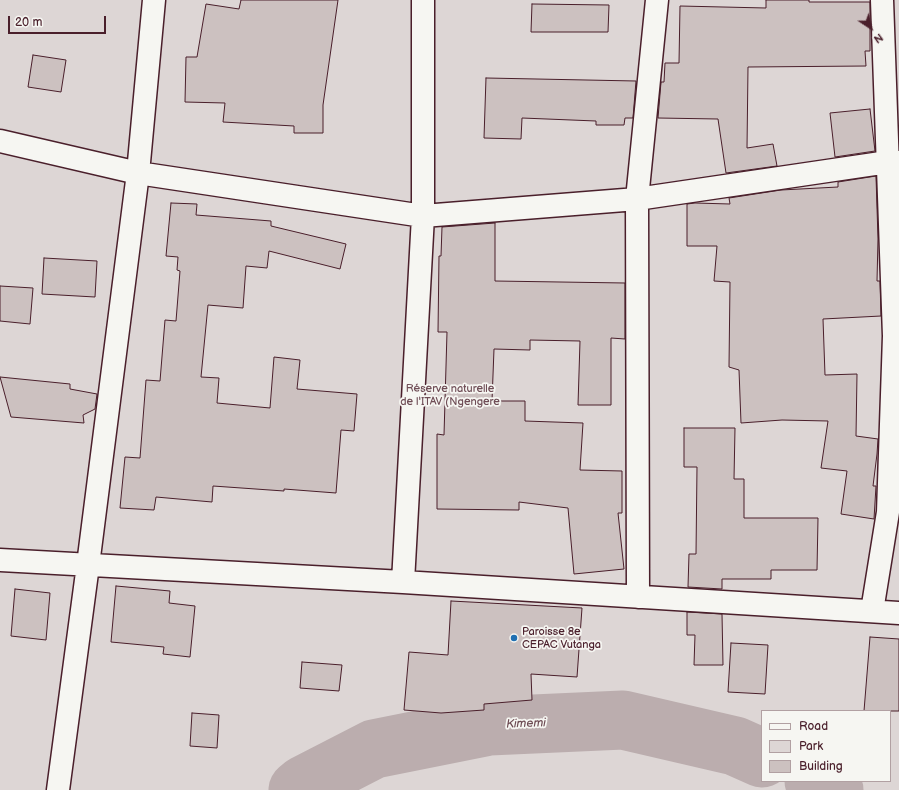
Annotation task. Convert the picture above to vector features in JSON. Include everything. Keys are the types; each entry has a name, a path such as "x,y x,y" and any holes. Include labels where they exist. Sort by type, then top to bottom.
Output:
{"street":[{"path":"58,790 138,173 154,0"},
{"path":"403,582 423,216 423,0"},
{"path":"638,597 637,199 657,0"},
{"path":"872,611 888,512 894,336 894,162 882,0"},
{"path":"0,141 138,173 423,216 637,199 894,162"},
{"path":"0,560 403,582 899,613"}],"green space":[{"name":"Réserve naturelle de l'ITAV (Ngengere","path":"0,0 899,0 899,790 0,790"}],"building":[{"path":"241,0 338,0 323,105 323,133 294,133 294,126 223,122 225,103 185,102 186,57 197,57 206,4 239,9"},
{"path":"766,0 870,2 870,51 865,51 866,66 748,67 747,148 773,144 777,166 726,173 718,119 658,118 661,82 664,82 665,63 679,63 680,6 766,8"},
{"path":"532,4 609,5 608,32 531,32"},
{"path":"33,55 66,60 61,92 28,87"},
{"path":"486,78 636,81 633,118 625,118 624,125 596,125 596,121 522,118 521,139 484,138"},
{"path":"870,109 875,151 835,157 830,113"},
{"path":"876,176 878,239 877,281 880,281 881,316 823,319 825,375 857,374 856,436 878,439 873,486 876,486 874,519 841,514 847,471 821,468 828,421 782,420 741,423 739,370 729,367 730,282 714,281 717,246 687,246 687,204 730,204 729,198 781,190 838,187 838,182"},
{"path":"171,203 197,204 196,215 271,221 271,226 346,244 340,269 269,251 267,268 246,266 243,308 208,305 201,377 219,378 217,403 270,408 274,357 300,360 297,389 357,394 354,431 341,430 336,493 213,486 212,502 156,497 154,510 120,508 125,457 140,458 146,380 160,381 165,320 176,321 180,271 177,270 178,257 166,256"},
{"path":"495,223 495,281 625,283 625,339 611,338 611,405 578,405 580,341 530,340 530,350 494,349 492,401 525,401 525,421 583,423 580,470 622,471 622,513 618,513 624,569 574,574 568,508 519,502 519,510 437,509 437,434 444,435 447,332 438,332 439,256 441,256 442,227"},
{"path":"44,258 97,261 95,297 42,294"},
{"path":"0,286 33,288 30,324 0,321"},
{"path":"0,377 70,384 70,389 97,394 95,409 83,415 84,423 11,417"},
{"path":"684,428 735,428 734,479 744,479 744,518 818,518 817,570 771,570 771,579 722,579 722,589 688,587 689,554 696,554 697,467 684,467"},
{"path":"116,586 170,591 169,603 195,606 190,657 163,654 164,647 111,642"},
{"path":"15,589 50,593 46,640 11,636"},
{"name":"Paroisse 8e CEPAC Vutanga","path":"451,601 582,608 577,677 531,674 532,700 484,704 484,710 441,713 404,710 409,652 448,655"},
{"path":"687,612 722,614 723,665 694,665 695,635 687,635"},
{"path":"870,637 899,639 899,711 864,710"},
{"path":"731,643 768,645 765,694 728,692"},
{"path":"302,662 342,665 339,691 300,688"},
{"path":"192,713 219,715 217,748 190,746"}],"waterway":[{"name":"Kimemi","path":"298,790 304,785 374,749 489,726 623,720 735,746 761,758"},
{"name":"Kimemi","path":"816,782 834,790"},
{"name":"Kimemi","path":"302,790 304,785"}],"place":[{"name":"Paroisse 8e CEPAC Vutanga","path":"514,638"}]}
